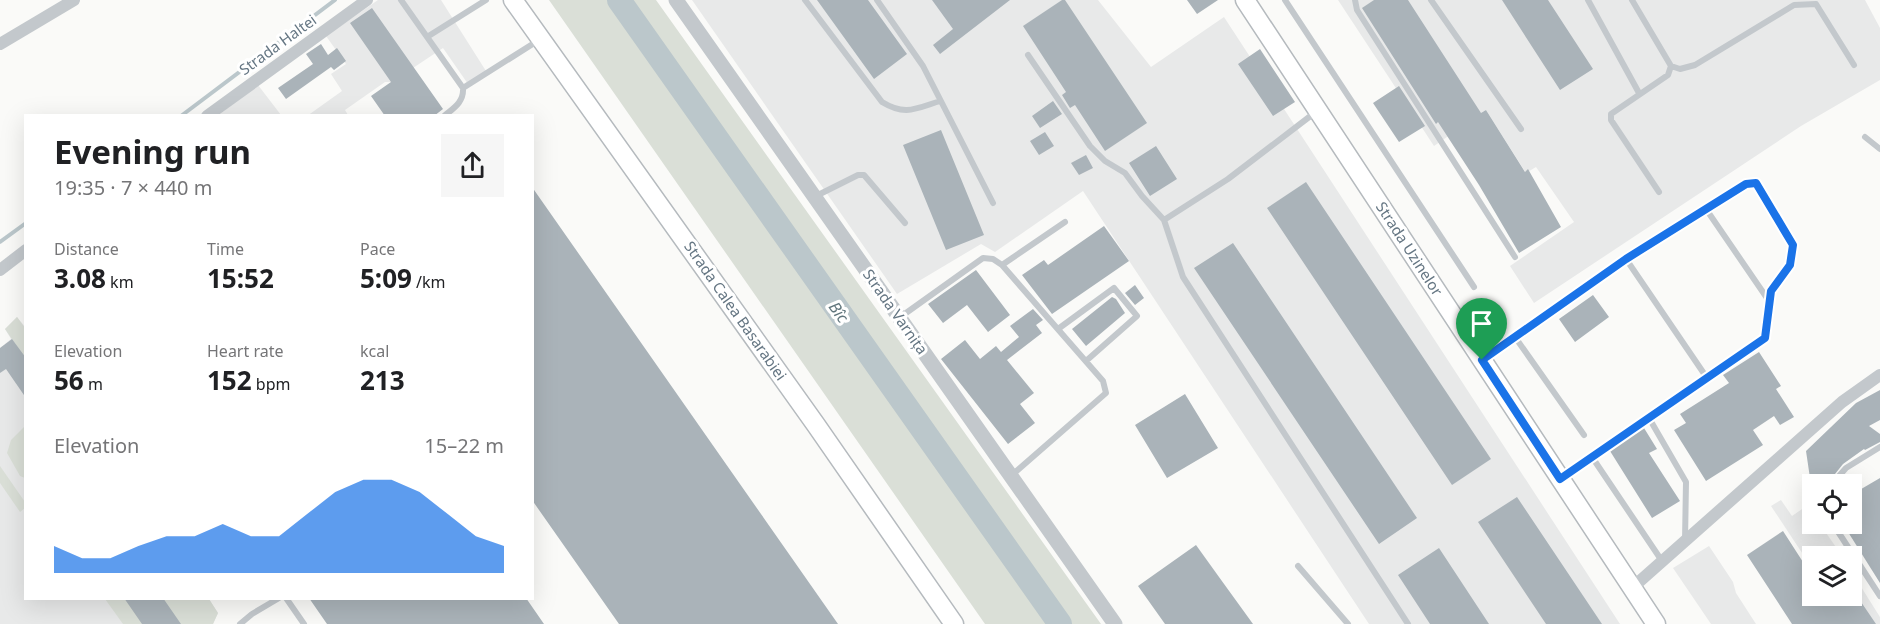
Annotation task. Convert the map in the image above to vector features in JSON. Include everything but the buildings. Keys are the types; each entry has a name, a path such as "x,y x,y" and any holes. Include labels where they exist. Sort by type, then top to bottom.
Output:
{"main road":[{"name":"Strada Calea Basarabiei","path":"513,0 809,415 954,624"},
{"name":"Strada Uzinelor","path":"1250,2 1318,111 1656,624"}],"street":[{"path":"0,44 74,0"},
{"name":"Strada Haltei","path":"210,114 367,0"},
{"name":"Strada Varnița","path":"676,0 1115,624"},
{"path":"0,270 24,252"},
{"path":"1632,588 1842,402 1880,375"}],"lane":[{"path":"401,0 463,88 464,95 460,102 446,114"},
{"path":"427,37 486,0"},
{"path":"805,0 882,102 895,110 910,111 940,101"},
{"path":"877,0 923,66 993,203"},
{"path":"1285,0 1474,287"},
{"path":"1355,0 1357,10 1515,257"},
{"path":"1431,0 1521,129"},
{"path":"1588,0 1639,93"},
{"path":"1632,0 1671,66 1680,69 1695,65 1794,5 1816,4 1854,65"},
{"path":"463,88 540,38"},
{"path":"1028,55 1090,146 1105,161 1125,173 1164,220 1183,277 1408,624"},
{"path":"1659,192 1611,120 1611,114 1668,75 1671,66"},
{"path":"1164,220 1228,180 1318,111"},
{"path":"1865,138 1880,149"},
{"path":"813,197 858,175 864,175 905,223"},
{"path":"1482,360 1626,259 1746,184 1756,183 1793,245 1790,265 1771,291 1765,338 1560,479"},
{"path":"1706,209 1770,302"},
{"path":"1002,265 1065,222"},
{"path":"899,318 983,258 993,259 1002,265 1103,381 1106,393 1011,476"},
{"path":"1626,259 1707,378"},
{"path":"1058,329 1114,288 1137,316 1086,361"},
{"path":"1515,338 1584,435"},
{"path":"1649,418 1686,482 1685,542"},
{"path":"1841,474 1846,468 1880,447"},
{"path":"1592,457 1662,562"},
{"path":"1839,534 1880,597"},
{"path":"1298,566 1348,624"},
{"path":"240,624 276,600"},
{"path":"287,600 304,624"}],"shaded area":[{"path":"378,0 441,0 486,71 468,84 443,48 392,82 385,82 345,110 347,114 310,114 342,91 331,74 346,64 326,36"},
{"path":"549,0 656,0 1101,624 985,624"},
{"path":"692,0 1098,0 1151,67 1224,17 1620,624 1369,624 1083,191 995,252 981,244 897,294"},
{"path":"1338,0 1865,0 1880,28 1880,80 1801,126 1534,303 1510,266 1574,222 1536,167 1526,173 1486,110 1434,146"},
{"path":"258,85 280,114 220,114"},
{"path":"17,317 24,326 24,600 210,600 218,613 213,624 0,624 0,348 11,339 5,329"},
{"path":"17,317 24,327 24,357 5,329"},
{"path":"24,427 24,478 20,476 7,453 11,440"},
{"path":"0,466 24,501 24,509 20,512 0,483"},
{"path":"1781,500 1792,516 1802,509 1802,534 1827,534 1835,546 1802,546 1802,553 1771,506"},
{"path":"1709,546 1733,582 1736,593 1756,624 1711,624 1673,568"},
{"path":"1862,588 1880,617 1880,624 1796,624 1822,606 1862,606"},
{"path":"106,600 210,600 218,613 213,624 123,624"}],"waterway":[{"path":"184,114 335,0"},
{"name":"Bîc","path":"619,0 1060,624"},
{"path":"0,242 24,224"}],"route":[{"path":"1756,183 1793,245 1790,265 1771,291 1765,338 1560,479 1482,360 1626,259 1746,184 1756,183"}]}
